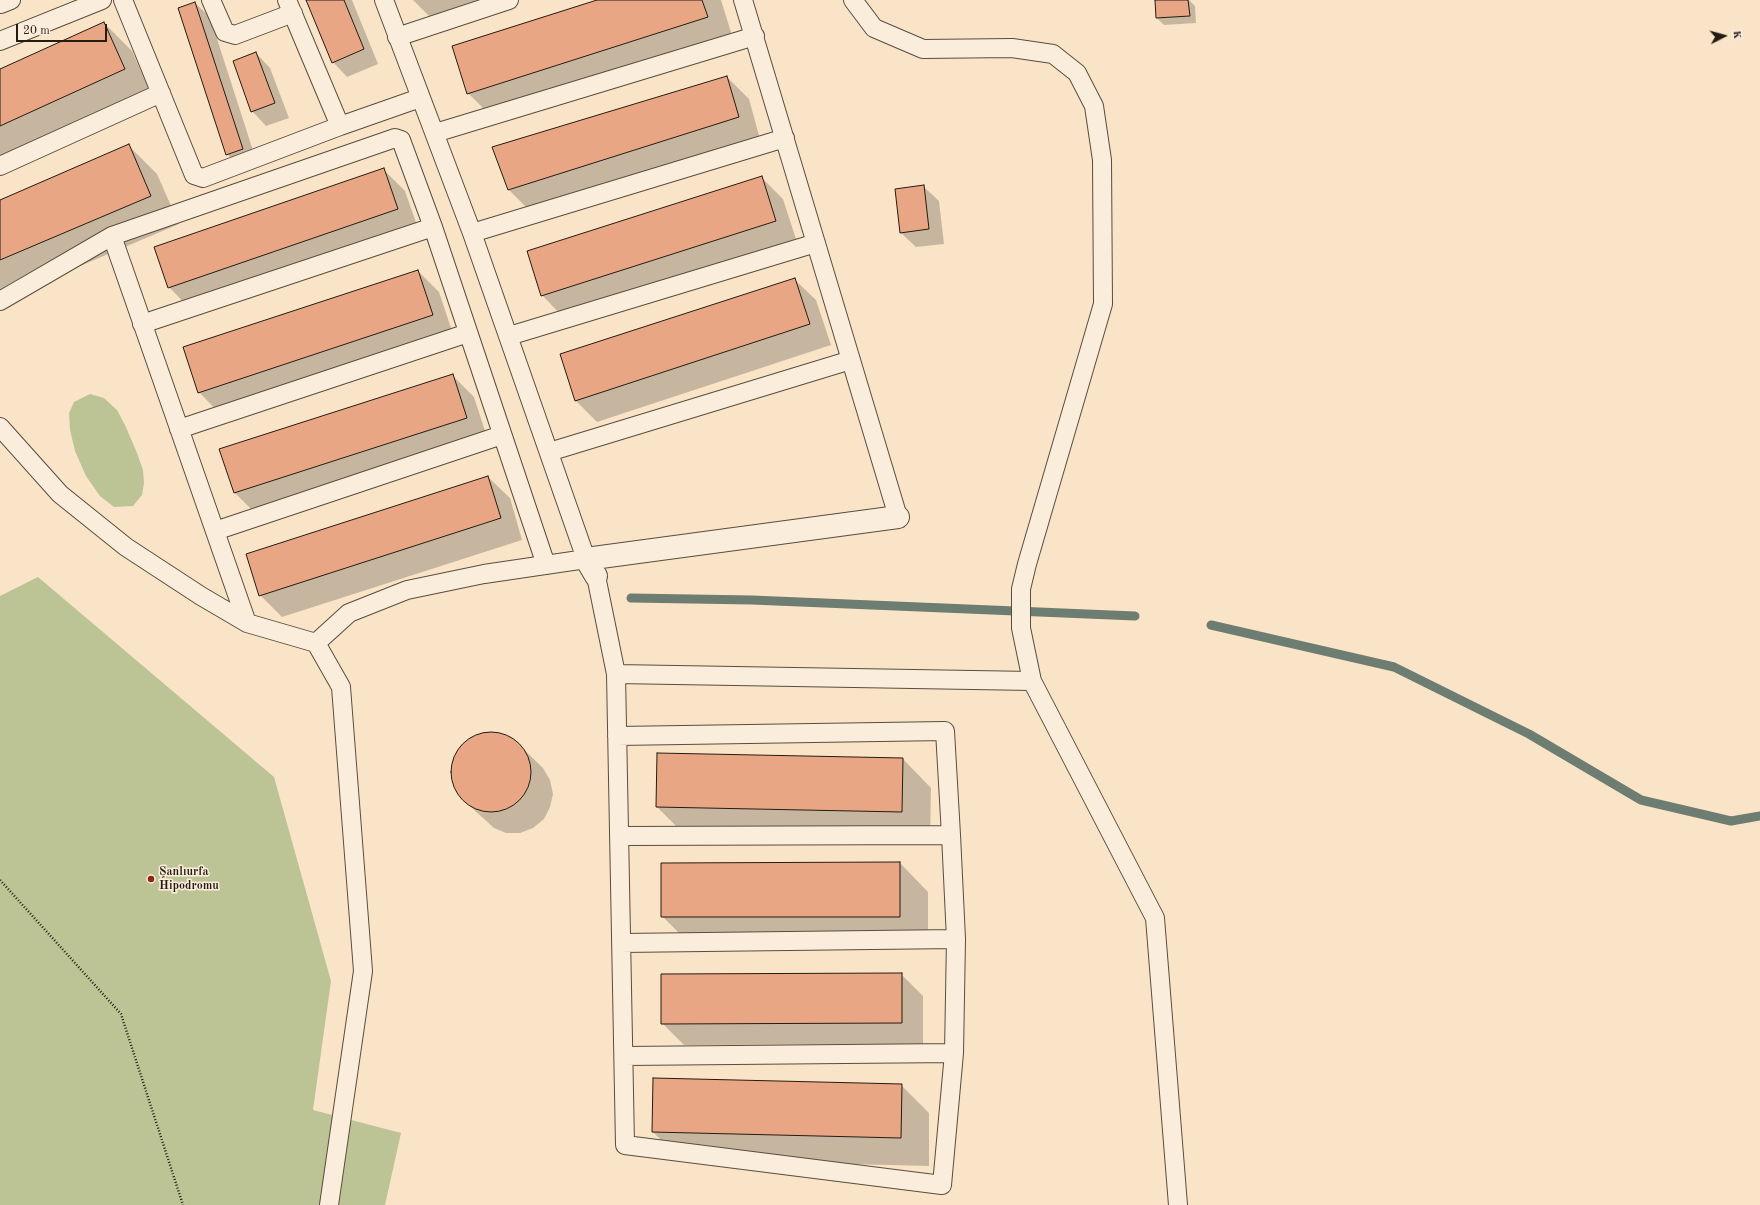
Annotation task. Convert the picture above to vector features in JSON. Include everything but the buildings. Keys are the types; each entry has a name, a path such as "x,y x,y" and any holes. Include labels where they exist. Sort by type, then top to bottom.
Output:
{"street":[{"path":"591,567 898,517"}],"lane":[{"path":"0,2 1,4 11,0"},
{"path":"0,41 102,0"},
{"path":"123,0 194,175 203,178 340,126 420,98"},
{"path":"211,0 225,32 235,35 290,6 340,126"},
{"path":"384,0 472,233 591,567 616,674 617,736 621,943 624,1056 625,1145 942,1185 954,1053 956,939 945,731 617,736"},
{"path":"398,37 509,0"},
{"path":"743,0 898,517"},
{"path":"853,0 874,28 923,49 1012,48 1053,54 1077,73 1094,106 1102,160 1103,304 1021,588 1021,628 1032,681 1155,918 1178,1205"},
{"path":"435,133 754,36"},
{"path":"0,166 161,93"},
{"path":"0,301 112,236 395,138 401,140 433,226 546,565"},
{"path":"472,233 785,138"},
{"path":"142,324 433,226"},
{"path":"112,236 247,623"},
{"path":"509,336 816,243"},
{"path":"179,430 468,333"},
{"path":"549,452 851,360"},
{"path":"0,427 60,494 126,547 201,596 247,623 316,643 341,687 363,971 329,1205"},
{"path":"215,531 502,435"},
{"path":"316,643 349,613 407,590 484,574 546,565 591,567"},
{"path":"616,674 1032,681"},
{"path":"619,836 951,835"},
{"path":"621,943 956,939"},
{"path":"624,1056 954,1053"}],"path":[{"path":"0,880 121,1014 184,1205"}],"green space":[{"path":"90,394 104,398 117,410 137,453 143,470 144,483 142,495 133,506 114,507 100,496 86,476 75,451 70,430 69,413 74,402"},
{"name":"Şanlıurfa Hipodromu","path":"38,577 274,777 331,981 313,1110 401,1133 385,1205 0,1205 0,596"}],"waterway":[{"path":"631,598 752,600 1135,616"},
{"path":"1211,625 1394,667 1529,734 1641,800 1731,821 1760,816"}],"place":[{"name":"Şanlıurfa Hipodromu","path":"151,879"}]}
